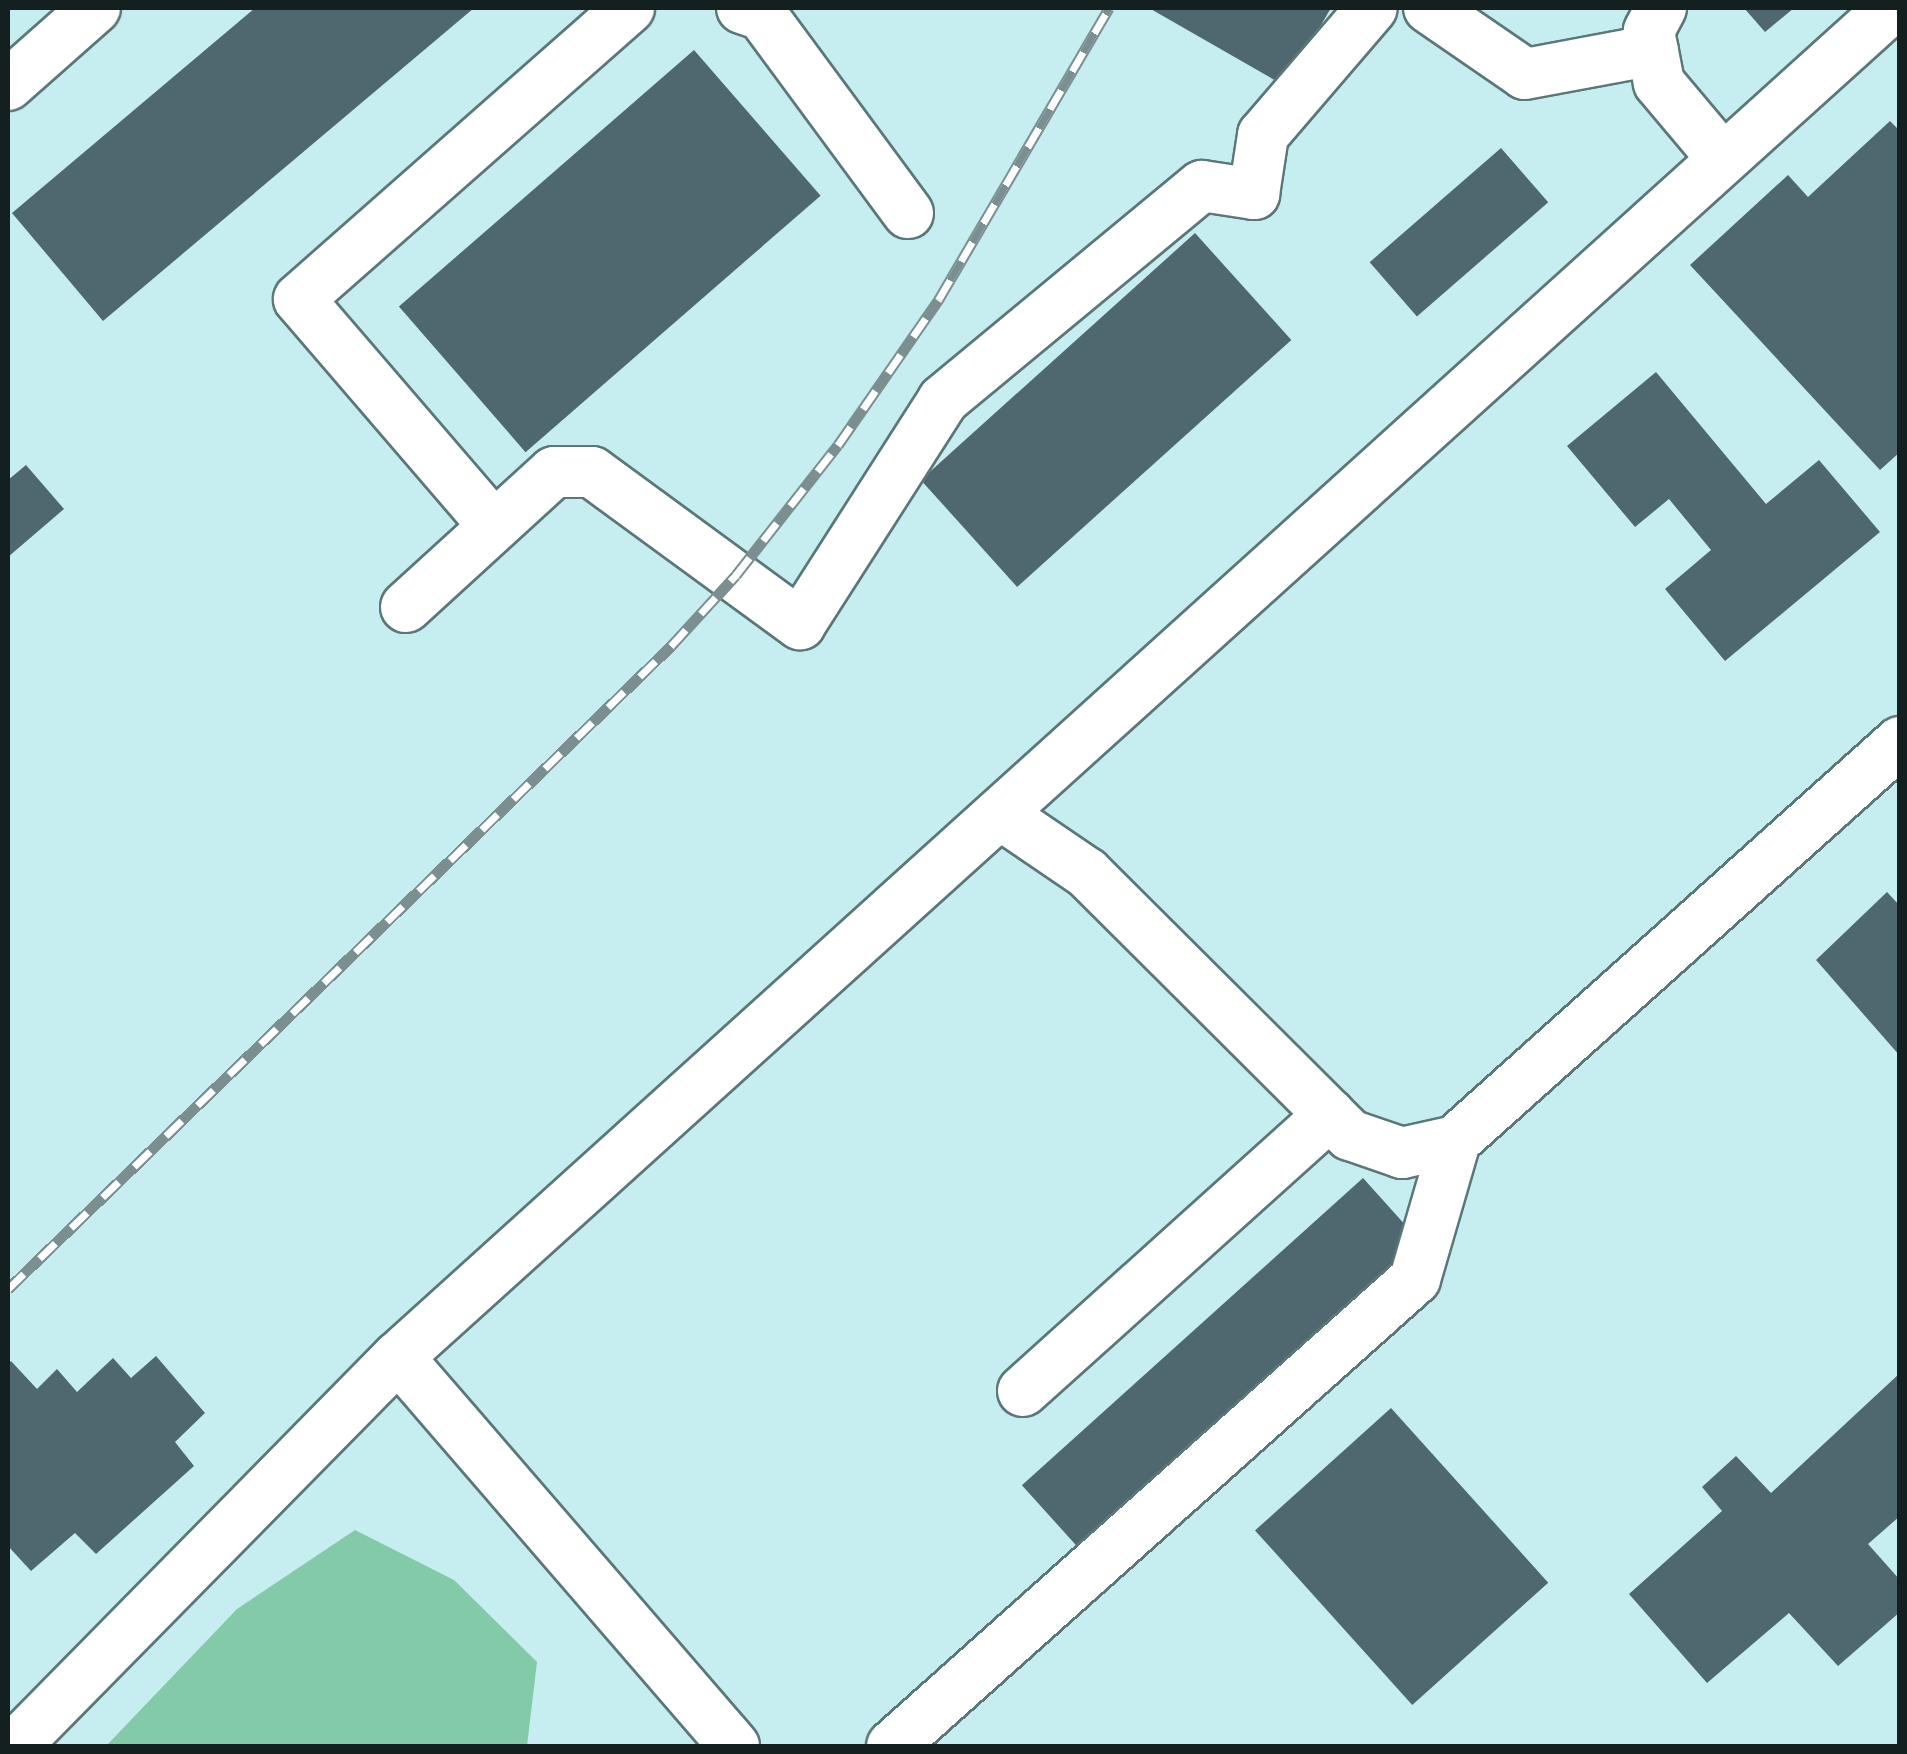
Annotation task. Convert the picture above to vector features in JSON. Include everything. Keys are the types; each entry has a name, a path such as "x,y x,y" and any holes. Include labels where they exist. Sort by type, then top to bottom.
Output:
{"lane":[{"path":"8,85 95,8"},
{"path":"494,526 299,300 630,8"},
{"path":"742,8 762,15 908,213"},
{"path":"406,607 554,472 592,472 800,624 943,400 1202,186 1254,194 1263,135 1372,8"},
{"path":"1429,8 1525,74 1657,29 1658,83 1723,159"},
{"path":"15,1746 398,1357 1003,816 1891,8"},
{"path":"1003,816 1087,873 1350,1135 1402,1153 1455,1141 1900,742"},
{"path":"1023,1391 1330,1115"},
{"path":"892,1746 1415,1279 1455,1141"},
{"path":"398,1357 734,1746"}],"shaded area":[{"path":"8,8 1899,8 1899,1746 8,1746"}],"green space":[{"path":"355,1530 454,1580 537,1662 527,1746 106,1746 237,1609"}],"building":[{"path":"255,8 474,8 103,321 12,213"},
{"path":"1149,8 1331,8 1285,86"},
{"path":"1744,8 1794,8 1765,32"},
{"path":"694,50 821,196 526,452 399,307"},
{"path":"1890,121 1900,131 1900,452 1880,470 1690,265 1788,175 1808,197"},
{"path":"1501,148 1548,202 1417,316 1370,262"},
{"path":"1195,233 1291,340 1017,587 921,480"},
{"path":"1656,372 1766,504 1819,460 1880,532 1725,661 1665,589 1711,550 1669,499 1635,527 1567,446"},
{"path":"26,465 64,509 8,557 8,480"},
{"path":"1887,892 1900,906 1900,1056 1816,960"},
{"path":"1363,1178 1419,1240 1078,1548 1022,1485"},
{"path":"156,1356 205,1413 175,1442 194,1466 96,1554 75,1533 31,1571 8,1546 8,1364 11,1361 37,1389 57,1369 77,1392 113,1358 131,1378"},
{"path":"1900,1373 1900,1516 1868,1544 1900,1580 1900,1612 1838,1666 1789,1613 1707,1683 1629,1594 1722,1511 1702,1487 1736,1456 1771,1493"},
{"path":"1391,1408 1548,1583 1412,1705 1255,1530"}],"railway":[{"path":"8,1289 671,646 736,575 838,445 939,299 1109,8"}]}
